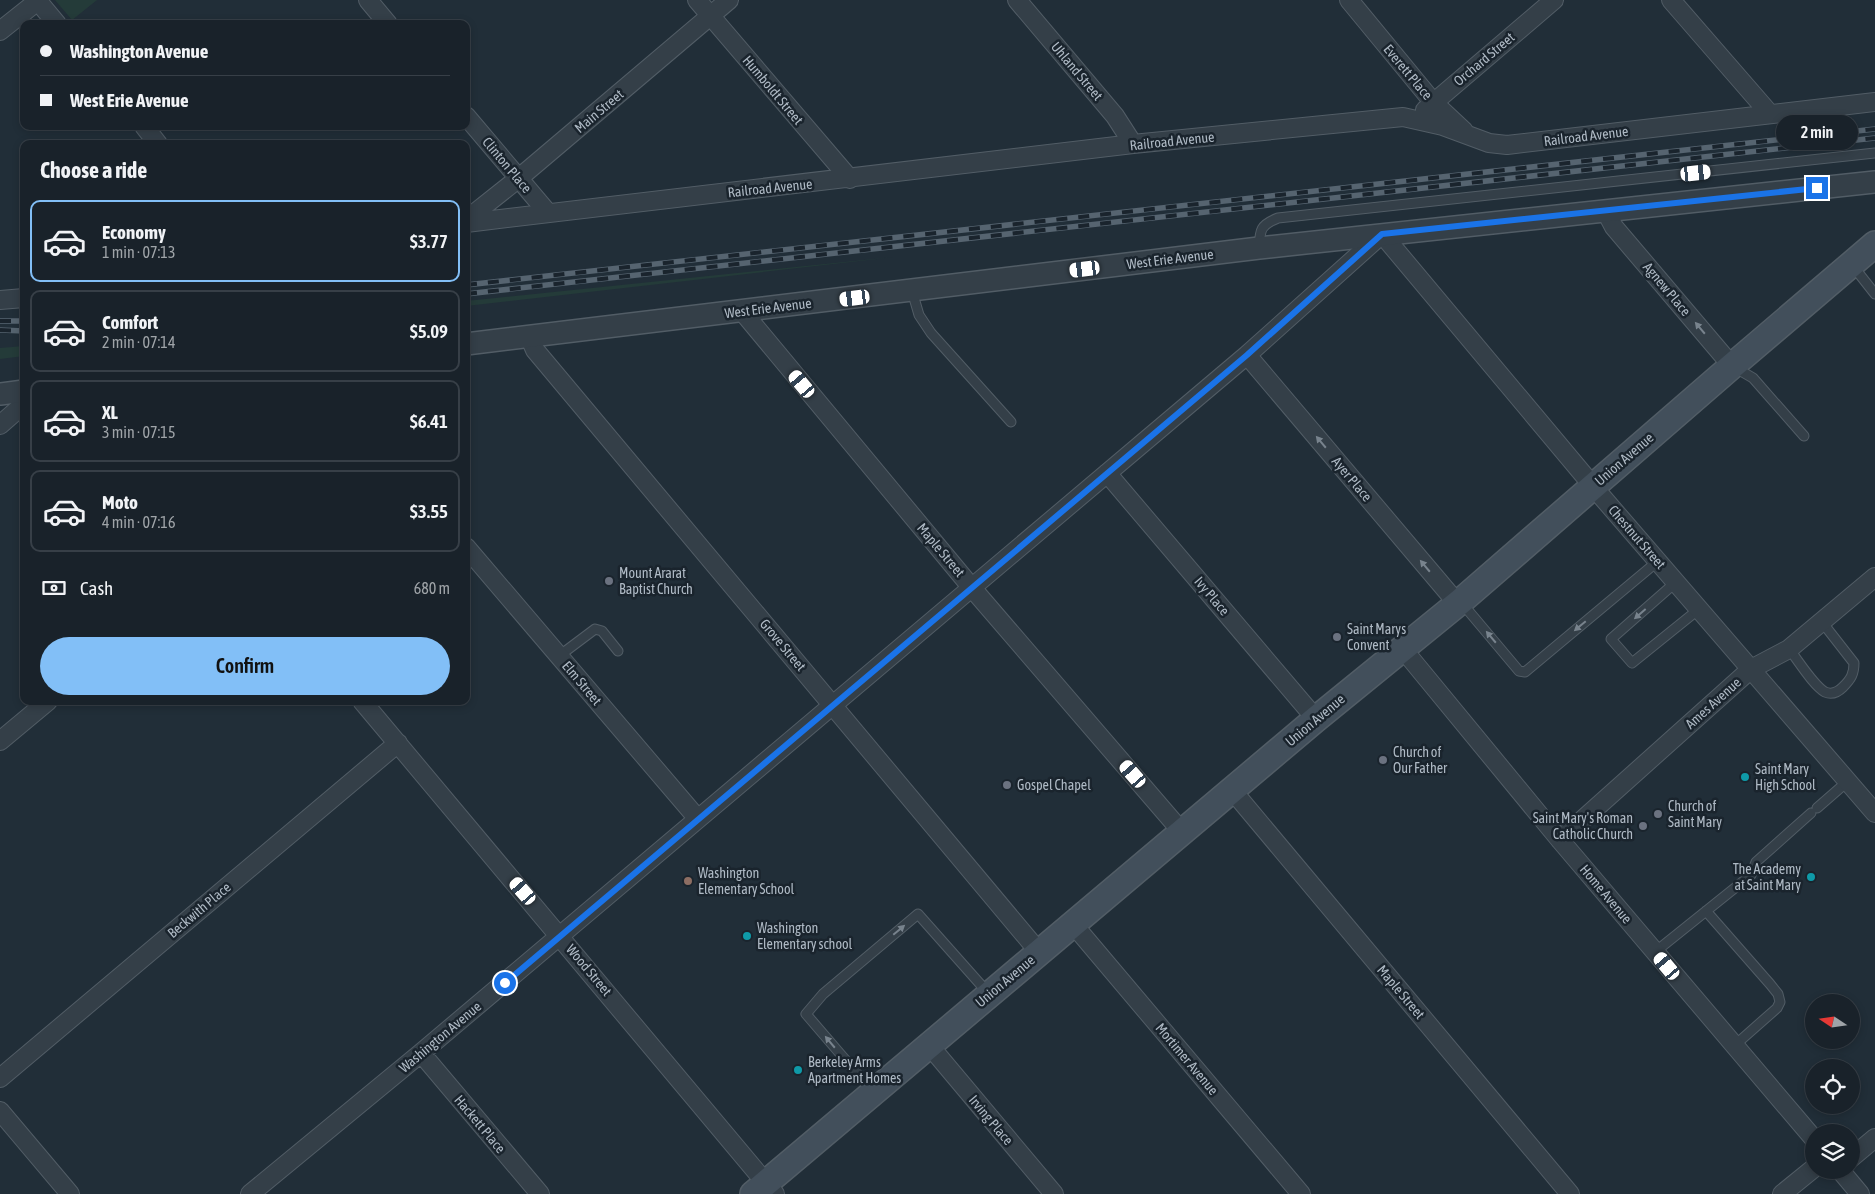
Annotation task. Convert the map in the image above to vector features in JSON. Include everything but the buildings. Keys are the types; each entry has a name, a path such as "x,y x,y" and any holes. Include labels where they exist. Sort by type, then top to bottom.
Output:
{"main road":[{"name":"Union Avenue","path":"765,1190 873,1092 1316,719 1459,602 1875,244"}],"street":[{"path":"0,31 38,0 54,20"},
{"path":"368,0 385,20"},
{"name":"Humboldt Street","path":"697,0 850,179"},
{"name":"Main Street","path":"470,219 730,0"},
{"name":"Uhland Street","path":"1018,0 1116,116 1133,144"},
{"name":"Everett Place","path":"1349,0 1433,102 1473,139"},
{"name":"Orchard Street","path":"1416,119 1433,102 1554,0"},
{"path":"1671,0 1770,114"},
{"name":"Railroad Avenue","path":"470,222 850,179 1133,144 1403,117 1444,126 1489,144 1506,145 1875,102"},
{"name":"Clinton Place","path":"470,121 548,213"},
{"path":"147,130 155,140"},
{"name":"West Erie Avenue","path":"470,343 1259,248 1875,182"},
{"name":"Agnew Place","path":"1605,210 1614,226 1732,366"},
{"name":"Washington Avenue","path":"250,1194 421,1053 1247,355 1382,234"},
{"name":"Chestnut Street","path":"1382,234 1593,486 1875,813"},
{"path":"0,300 20,298"},
{"name":"Maple Street","path":"742,311 972,588 1182,832"},
{"name":"Grove Street","path":"529,336 535,350 1039,952"},
{"name":"Ayer Place","path":"1247,355 1459,602"},
{"path":"0,394 20,392"},
{"path":"0,425 20,408"},
{"name":"Ivy Place","path":"1107,473 1316,719"},
{"name":"Elm Street","path":"470,552 698,819"},
{"name":"Ames Avenue","path":"1560,840 1751,669 1789,649 1875,577"},
{"name":"Home Avenue","path":"1402,648 1560,840 1805,1129"},
{"path":"0,742 43,705"},
{"name":"Wood Street","path":"365,705 560,936 765,1190"},
{"name":"Beckwith Place","path":"0,1078 398,743"},
{"name":"Maple Street","path":"1232,790 1570,1194"},
{"name":"Mortimer Avenue","path":"1073,924 1301,1194"},
{"name":"Irving Place","path":"929,1045 1054,1194"},
{"name":"Hackett Place","path":"421,1053 540,1194"},
{"path":"0,1111 70,1194"},
{"path":"1860,1150 1875,1138"},
{"path":"1782,1194 1805,1175"},
{"path":"1848,1179 1860,1194"}],"lane":[{"path":"1259,248 1260,230 1267,222 1278,218 1875,153"},
{"path":"1851,264 1875,294"},
{"path":"912,291 919,315 931,332 1011,422"},
{"path":"1732,366 1753,378 1804,436"},
{"path":"1459,602 1519,671 1525,672 1658,561"},
{"path":"1676,582 1611,639 1632,664 1700,609"},
{"path":"1789,649 1817,684 1826,692 1834,693 1840,690 1852,678 1854,663 1822,622"},
{"path":"559,656 595,628 602,631 618,651"},
{"path":"1656,952 1751,876 1756,862 1848,781"},
{"path":"1706,912 1770,984 1778,994 1780,1002 1777,1008 1734,1046"},
{"path":"873,1092 806,1014 824,994 860,963 918,914 989,994"}],"green space":[{"path":"55,0 97,0 72,20"},
{"path":"894,257 470,306 470,301"},
{"path":"20,346 20,356 0,359 0,348"}],"railway":[{"path":"470,285 1875,129"},
{"path":"470,294 1875,138"},
{"path":"0,321 20,321"},
{"path":"0,330 20,331"}],"place":[{"name":"Mount Ararat Baptist Church","path":"609,581"},
{"name":"Saint Marys Convent","path":"1337,637"},
{"name":"Church of Our Father","path":"1383,760"},
{"name":"Saint Mary High School","path":"1745,777"},
{"name":"Gospel Chapel","path":"1007,785"},
{"name":"Church of Saint Mary","path":"1658,814"},
{"name":"Saint Mary's Roman Catholic Church","path":"1643,826"},
{"name":"The Academy at Saint Mary","path":"1811,877"},
{"name":"Washington Elementary School","path":"688,881"},
{"name":"Washington Elementary school","path":"747,936"},
{"name":"Berkeley Arms Apartment Homes","path":"798,1070"}],"route":[{"path":"505,983 1247,355 1382,234 1817,188"}]}
